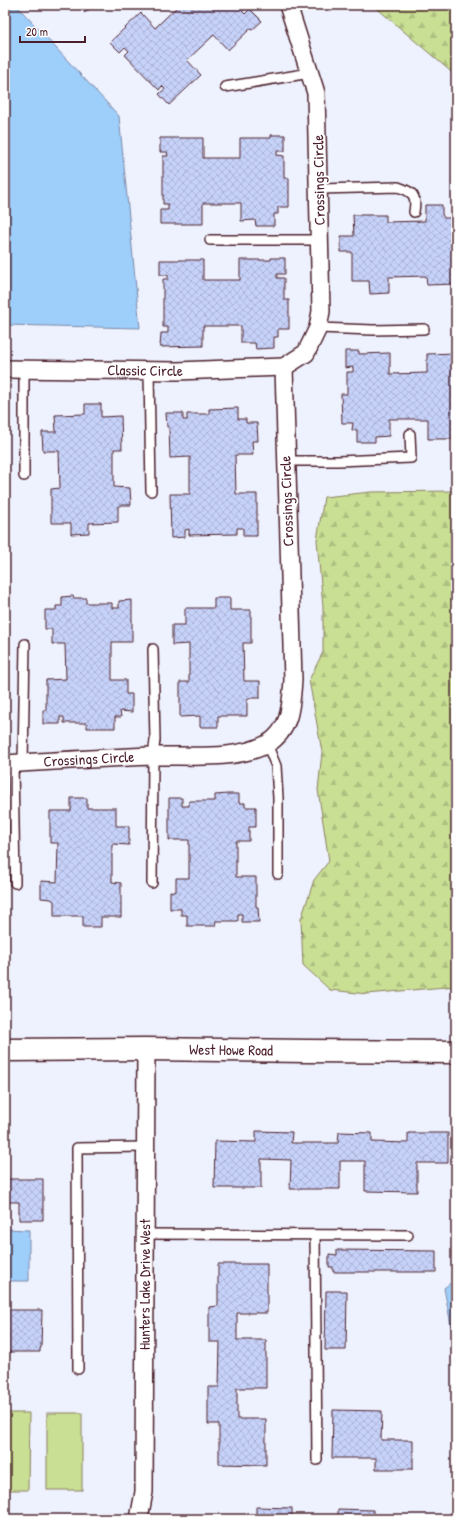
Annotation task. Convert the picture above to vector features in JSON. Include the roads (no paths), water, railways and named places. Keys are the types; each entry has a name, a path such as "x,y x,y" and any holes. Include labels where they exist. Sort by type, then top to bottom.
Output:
{"main road":[{"name":"West Howe Road","path":"5,1050 146,1048 308,1052 456,1052"}],"street":[{"name":"Crossings Circle","path":"14,764 153,756 242,753 267,744 280,732 290,715 293,680 284,367 306,353 318,328 321,311 316,93 288,5"},
{"name":"Classic Circle","path":"5,369 149,371 284,367"},
{"name":"Hunters Lake Drive West","path":"139,1519 144,1492 146,1048"}],"lane":[{"path":"225,87 310,73"},
{"path":"319,189 398,187 410,191 414,196 414,212"},
{"path":"210,240 320,240"},
{"path":"318,328 373,330 424,329"},
{"path":"24,370 24,476"},
{"path":"149,371 151,491"},
{"path":"286,461 338,461 410,458 410,434"},
{"path":"15,883 14,764 25,644"},
{"path":"152,883 153,756 155,740 154,649"},
{"path":"267,744 276,766 278,798 278,874"},
{"path":"78,1369 77,1148 145,1147"},
{"path":"145,1234 408,1235"},
{"path":"316,1235 317,1460"}],"water":[{"path":"5,5 16,5 119,116 140,328 5,325"},
{"path":"5,1229 29,1230 29,1281 5,1281"},
{"path":"456,1279 456,1341 454,1341 444,1288"}]}
